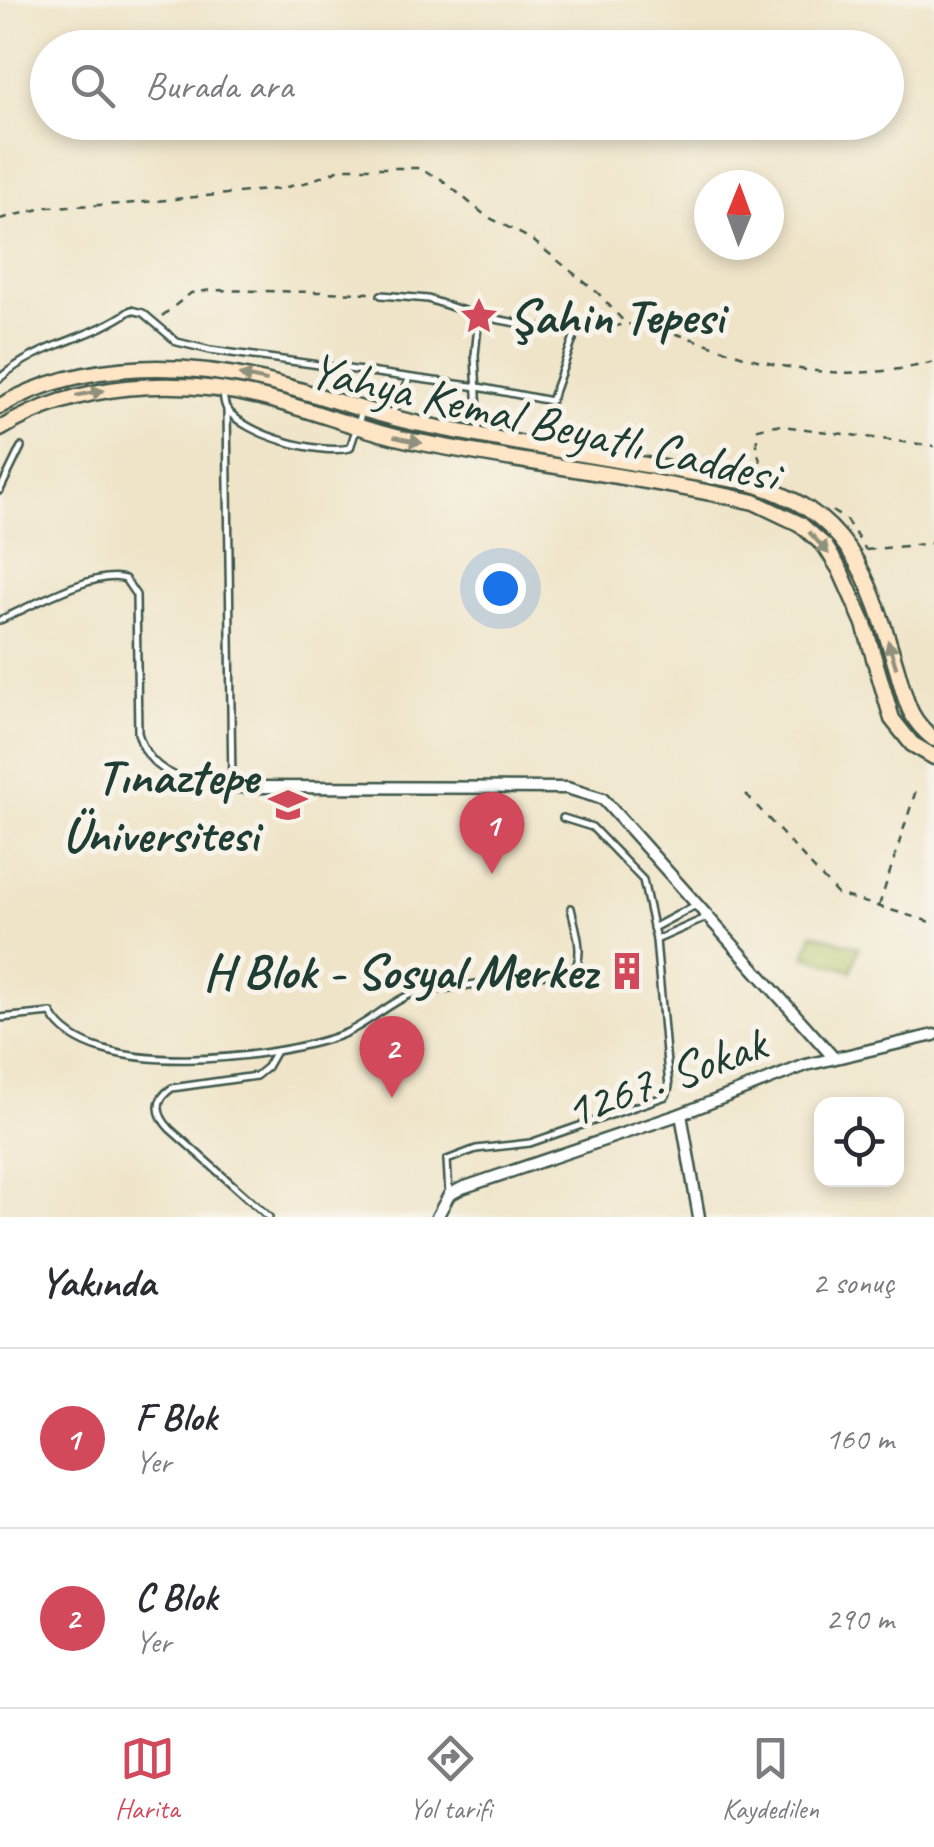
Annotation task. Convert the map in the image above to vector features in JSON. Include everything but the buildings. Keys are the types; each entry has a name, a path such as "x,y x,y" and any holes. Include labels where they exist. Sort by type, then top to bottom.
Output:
{"main road":[{"name":"Yahya Kemal Beyatlı Caddesi","path":"0,406 76,377 173,368 263,380 390,418 479,436 760,486 797,500 846,545 862,570 880,614 907,708 934,738"},
{"name":"Yahya Kemal Beyatlı Caddesi","path":"0,429 42,407 90,393 154,386 222,390 264,398 415,442 738,498 770,508 800,524 825,546 864,624 886,705 900,733 934,757"},
{"path":"511,459 514,442"}],"street":[{"path":"192,782 232,788 582,791 603,799 833,1056"},
{"name":"1267. Sokak","path":"450,1194 682,1114 833,1056 934,1036"},
{"path":"682,1114 698,1217"},
{"path":"437,1217 450,1194"}],"lane":[{"path":"0,378 22,358 112,324 131,310 143,313 177,342 210,350 478,387 551,401 574,334 479,316 428,299 382,295"},
{"path":"479,316 475,355 479,436"},
{"path":"390,418 409,380"},
{"path":"222,390 227,410 232,788"},
{"path":"227,410 280,441 334,452 350,448 362,410"},
{"path":"0,490 22,447"},
{"path":"0,620 86,582 103,577 125,579 136,595 138,733 143,751 163,770 192,782"},
{"path":"450,1194 447,1160 476,1149 530,1142 666,1096 669,1087 656,940 643,880 592,828 563,818"},
{"path":"654,928 698,904"},
{"path":"0,1018 51,1013 68,1036 134,1058 178,1060 276,1050 342,1035 392,1003 414,994 574,970 580,955 571,908"},
{"path":"656,940 709,917"},
{"path":"270,1217 170,1129 160,1118 158,1104 172,1088 256,1076 268,1067 276,1050"}],"path":[{"path":"0,219 48,207 278,189 355,167 403,166 428,171 486,216 530,239 598,293 626,324"},
{"path":"152,321 174,309 191,293 211,290 382,295"},
{"path":"574,334 626,324 672,332 761,361 876,374 934,362"},
{"path":"768,476 756,442 758,429 775,425 934,446"},
{"path":"821,503 846,520 866,550"},
{"path":"846,545 866,550 934,543"},
{"path":"879,907 916,787"},
{"path":"746,794 837,894 934,923"}],"green space":[{"path":"813,933 859,947 851,971 805,956"}],"place":[{"name":"Şahin Tepesi","path":"479,316"},
{"name":"Tınaztepe Üniversitesi","path":"288,805"},
{"name":"F Blok","path":"492,874"},
{"name":"H Blok - Sosyal Merkez","path":"627,971"},
{"name":"C Blok","path":"392,1098"}]}
